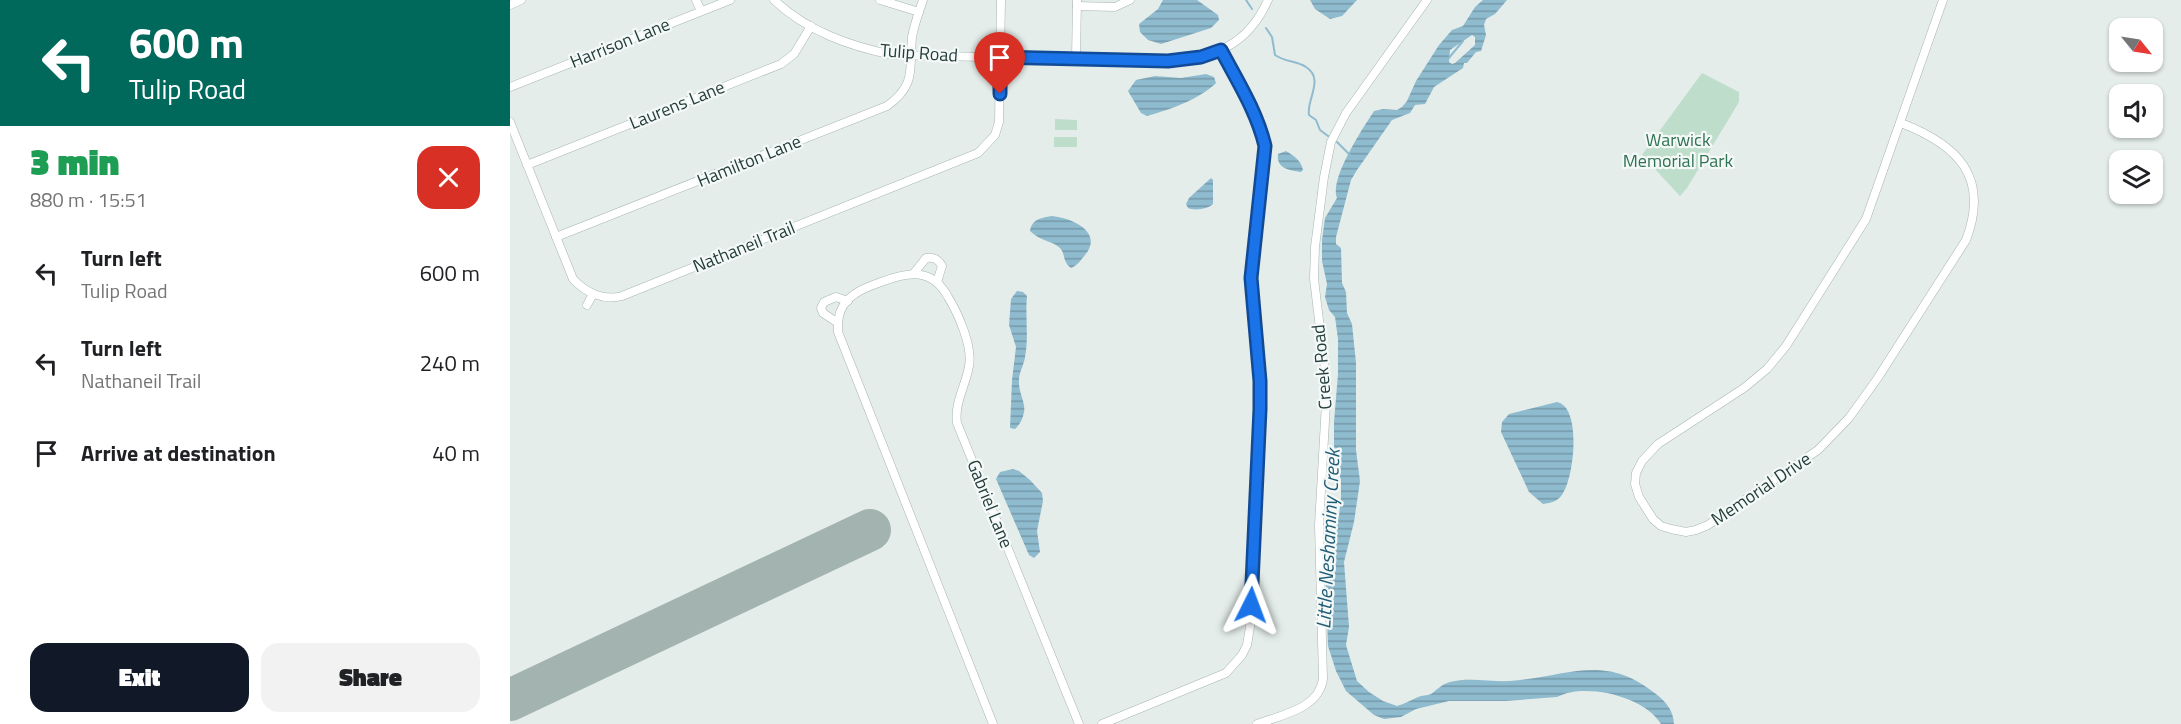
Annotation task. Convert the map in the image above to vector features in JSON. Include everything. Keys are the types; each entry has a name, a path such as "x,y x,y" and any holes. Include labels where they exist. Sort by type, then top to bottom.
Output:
{"street":[{"path":"510,4 521,0"},
{"path":"696,0 701,11"},
{"name":"Harrison Lane","path":"510,87 730,0"},
{"name":"Tulip Road","path":"774,0 811,26 855,46 893,55 1186,60 1221,50 1251,27 1268,0"},
{"path":"880,0 919,12"},
{"name":"Hamilton Lane","path":"556,237 887,106 900,96 907,83 913,56 913,33 923,0"},
{"name":"Nathaneil Trail","path":"593,294 607,298 622,296 978,153 998,129 1001,0"},
{"path":"1076,59 1077,3 1115,6 1130,0"},
{"name":"Creek Road","path":"1257,724 1311,703 1322,688 1319,544 1327,386 1314,271 1327,155 1346,113 1427,0"},
{"name":"Memorial Drive","path":"1901,123 1923,131 1946,145 1959,159 1970,179 1975,200 1973,221 1966,240 1877,379 1849,418 1818,450 1708,525 1686,532 1661,526 1653,519 1639,497 1635,484 1636,473 1642,461 1658,444 1744,388 1767,369 1786,346 1866,219 1943,0"},
{"name":"Laurens Lane","path":"527,165 781,64 794,54 811,26"},
{"path":"1102,724 1226,674 1242,655 1247,645 1250,627 1260,409 1260,381 1251,278 1265,146 1262,130 1254,112 1221,50"},
{"path":"510,122 573,279 593,294 587,305"},
{"name":"Gabriel Lane","path":"993,724 843,350 838,323 823,314 821,308 824,302 836,297 848,301 867,287 902,274 914,273 926,258 932,257 942,266 938,282 951,302 970,355 957,409 957,423 1079,724"},
{"path":"914,273 938,282"},
{"path":"838,323 839,315 848,301"}],"green space":[{"name":"Warwick Memorial Park","path":"1702,73 1739,92 1739,102 1680,196 1642,155"},
{"path":"1055,119 1077,120 1077,130 1055,130"},
{"path":"1054,137 1077,137 1077,147 1054,147"}],"water":[{"path":"1163,0 1197,0 1218,15 1219,20 1211,28 1161,44 1148,40 1140,32 1139,24 1158,9"},
{"path":"1310,0 1357,0 1342,16 1330,19 1315,9"},
{"path":"1483,0 1507,0 1495,14 1486,19 1484,25 1486,35 1481,51 1476,52 1467,63 1464,63 1463,68 1434,87 1425,104 1415,105 1410,113 1392,120 1351,180 1336,237 1336,244 1341,248 1342,283 1346,292 1347,313 1352,324 1356,363 1356,450 1360,481 1354,522 1344,562 1349,627 1346,645 1357,681 1383,701 1397,706 1431,694 1450,682 1510,681 1568,672 1602,670 1637,681 1656,694 1669,707 1674,724 1661,724 1653,714 1628,699 1613,694 1582,691 1557,697 1506,701 1449,701 1416,709 1401,717 1384,719 1374,715 1346,691 1336,671 1328,646 1325,567 1333,528 1339,516 1341,481 1334,446 1338,339 1335,317 1329,310 1325,297 1327,284 1322,261 1322,240 1325,218 1337,198 1336,190 1342,167 1374,111 1397,110 1402,107 1439,45 1452,30 1463,26 1475,7","holes":["1472,35 1475,37 1475,45 1455,63 1449,62 1450,50"]},
{"path":"1206,74 1214,77 1216,83 1202,94 1165,111 1147,116 1141,113 1128,91 1136,80 1155,76 1181,78"},
{"path":"1286,151 1299,161 1303,170 1301,172 1281,166 1278,154"},
{"path":"1211,178 1213,180 1213,204 1201,209 1188,208 1186,204 1189,198"},
{"path":"1052,216 1076,223 1088,233 1091,239 1090,247 1085,255 1071,268 1066,263 1060,248 1030,231 1035,222"},
{"path":"1017,291 1027,296 1027,334 1025,357 1019,380 1024,412 1015,429 1010,428 1016,347 1009,325 1011,299"},
{"path":"1557,402 1565,407 1570,416 1574,443 1573,458 1567,485 1561,496 1543,504 1529,492 1501,432 1502,422 1509,414"},
{"path":"1013,469 1030,480 1042,493 1043,501 1037,531 1040,552 1034,558 1029,555 996,479 1000,472"}],"waterway":[{"path":"1246,0 1252,9"},
{"path":"1266,28 1272,37 1275,55 1306,67 1314,77 1315,84 1309,115 1316,120 1320,130 1328,136"},
{"name":"Little Neshaminy Creek","path":"1448,59 1463,41"},
{"path":"1337,142 1350,155"}],"runway":[{"path":"510,700 870,530"}],"route":[{"path":"1000,94 1000,57 1168,61 1201,57 1221,50 1254,112 1262,130 1265,161 1251,278 1260,381 1260,435 1251,605"}]}
